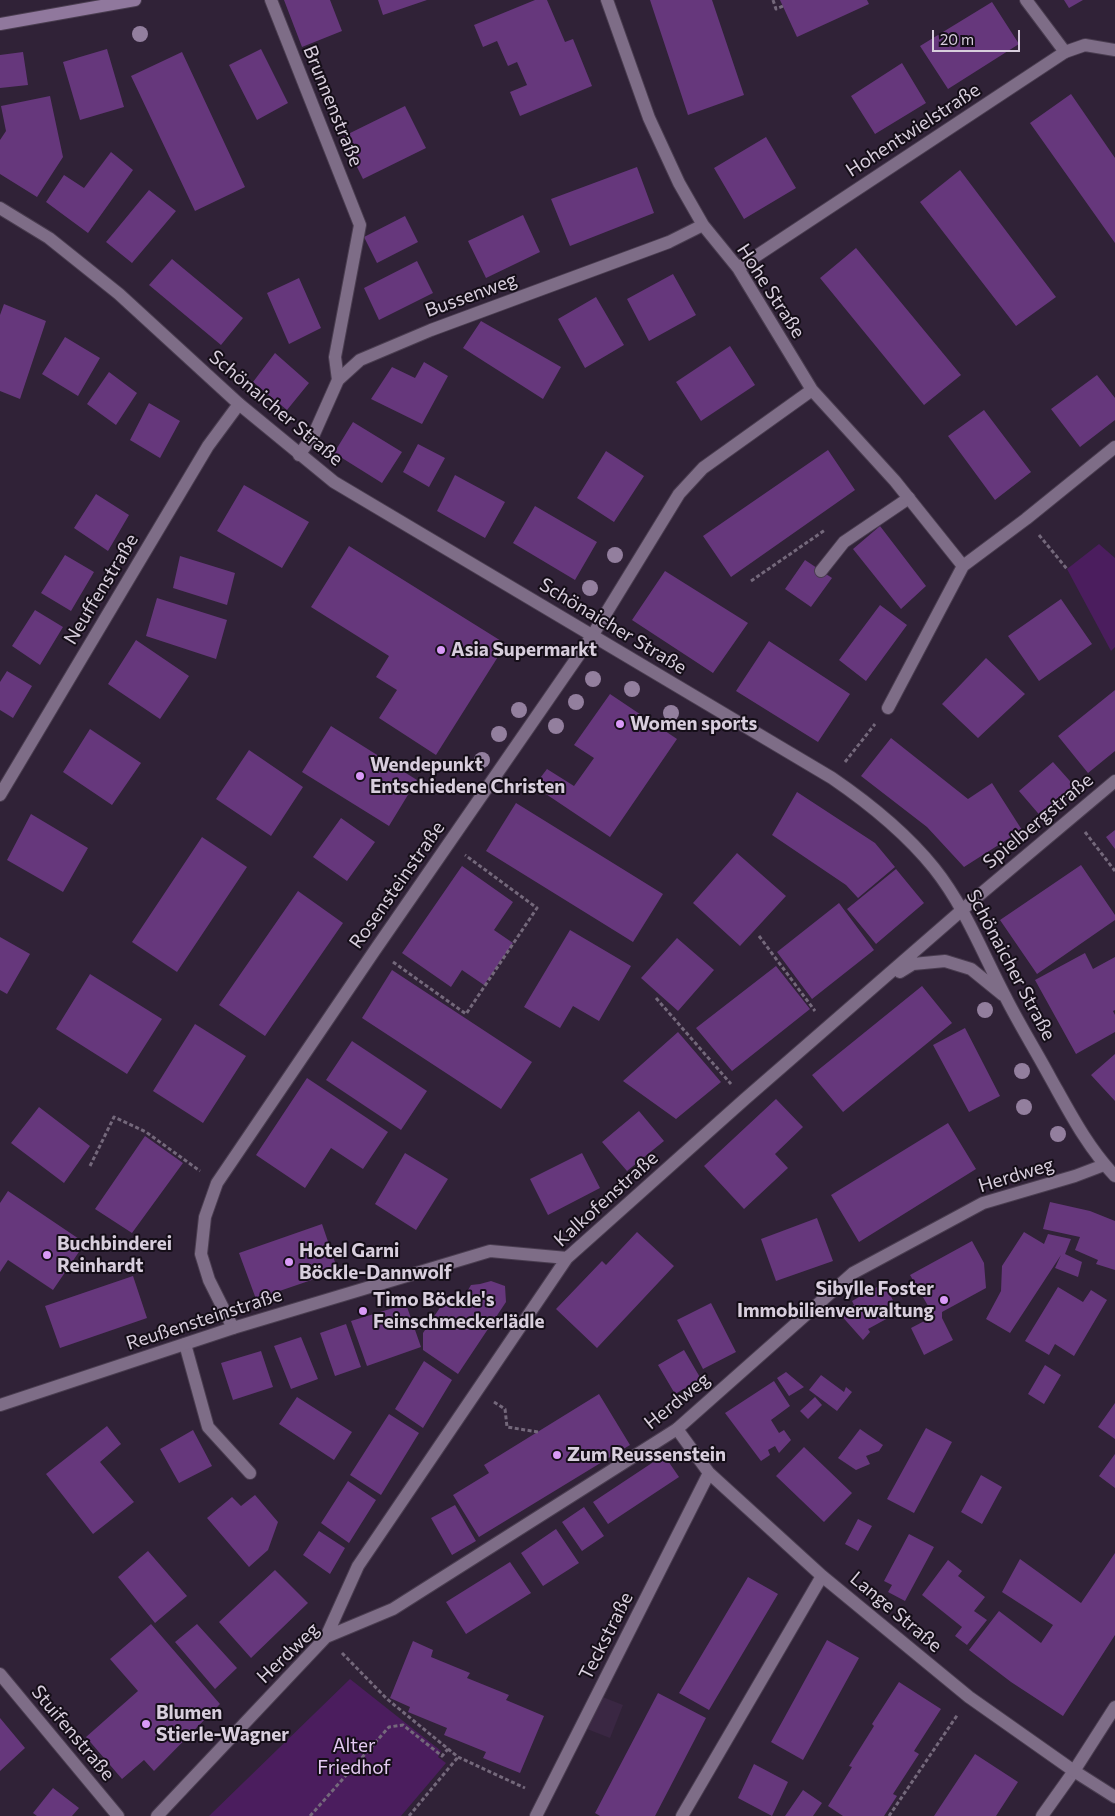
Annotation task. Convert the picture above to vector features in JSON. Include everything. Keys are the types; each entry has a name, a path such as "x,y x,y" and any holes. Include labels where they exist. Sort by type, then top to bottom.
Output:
{"main road":[{"path":"0,24 135,0"}],"street":[{"name":"Brunnenstraße","path":"271,0 360,225 335,356 338,380"},
{"name":"Hohe Straße","path":"607,0 649,118 679,183 703,225 738,268 812,390 909,498 963,566"},
{"path":"1026,0 1065,52"},
{"name":"Hohentwielstraße","path":"738,268 1065,52 1086,44 1115,50"},
{"name":"Schönaicher Straße","path":"0,208 49,238 119,294 239,404 334,482 832,778 868,802 896,827 934,867 963,910 1005,996 1083,1135 1104,1165 1115,1176"},
{"name":"Bussenweg","path":"299,455 314,434 338,380 360,360 431,330 669,242 703,225"},
{"name":"Rosensteinstraße","path":"233,1328 209,1280 201,1254 205,1217 217,1183 592,636 679,494 703,468 812,390"},
{"name":"Neuffenstraße","path":"0,795 208,446 239,404"},
{"path":"888,708 963,566 1026,519 1115,447"},
{"path":"821,570 844,542 909,498"},
{"name":"Spielbergstraße","path":"963,910 1072,816 1115,782"},
{"name":"Kalkofenstraße","path":"326,1637 358,1566 479,1390 566,1258 745,1099 963,910"},
{"name":"Kalkofenstraße","path":"872,989 913,964 945,961 971,969 1005,996"},
{"name":"Herdweg","path":"158,1816 326,1637 393,1609 677,1429 853,1273 982,1203 1075,1176 1104,1165"},
{"name":"Reußensteinstraße","path":"0,1405 233,1328 490,1251 566,1258"},
{"path":"185,1344 208,1427 250,1473"},
{"name":"Lange Straße","path":"677,1429 709,1473 822,1576 969,1697 1074,1771 1115,1797"},
{"name":"Teckstraße","path":"536,1816 709,1473"},
{"path":"682,1816 822,1576"},
{"name":"Stuifenstraße","path":"0,1674 118,1816"},
{"path":"1042,1816 1074,1771 1115,1707"}],"path":[{"path":"773,0 776,8 783,6"},
{"path":"1026,519 1067,569"},
{"path":"832,778 888,708"},
{"path":"1072,816 1115,871"},
{"path":"375,950 466,1014 537,908 449,842"},
{"path":"759,936 828,1028"},
{"path":"656,998 745,1099"},
{"path":"90,1166 114,1117 146,1132 217,1183"},
{"path":"479,1390 505,1409 507,1427 538,1432"},
{"path":"326,1637 387,1699 458,1757 525,1787 522,1794"},
{"path":"889,1816 969,1697"},
{"path":"310,1816 389,1727 403,1725 442,1756 448,1748"},
{"path":"409,1816 458,1757"}],"shaded area":[{"path":"600,1696 623,1705 610,1738 587,1729"}],"green space":[{"path":"1099,544 1115,558 1115,647 1111,651 1067,569"},
{"name":"Alter Friedhof","path":"350,1679 441,1751 438,1757 446,1763 401,1816 209,1816"}],"building":[{"path":"284,0 330,0 342,31 302,47"},
{"path":"378,0 427,0 383,15"},
{"path":"535,0 547,0 565,42 573,39 592,86 520,116 510,92 527,85 517,62 508,66 497,41 483,47 474,25"},
{"path":"650,0 712,0 744,95 688,115"},
{"path":"780,0 867,0 869,4 797,37"},
{"path":"1064,0 1083,0 1069,8"},
{"path":"992,2 1019,44 948,89 920,46"},
{"path":"107,49 124,107 80,120 63,62"},
{"path":"261,49 288,103 257,120 229,65"},
{"path":"23,52 28,85 0,88 0,55"},
{"path":"182,52 245,187 195,211 131,76"},
{"path":"902,63 926,103 875,134 851,96"},
{"path":"1071,94 1115,158 1115,243 1030,123"},
{"path":"50,96 63,157 37,197 0,174 0,140 6,131 1,106"},
{"path":"405,106 426,148 363,179 342,137"},
{"path":"766,137 796,188 744,219 714,168"},
{"path":"111,152 133,170 88,233 46,202 64,175 84,188"},
{"path":"637,167 654,213 570,246 551,199"},
{"path":"960,170 1056,297 1016,326 920,202"},
{"path":"149,190 176,211 132,263 106,242"},
{"path":"523,215 540,252 486,278 468,241"},
{"path":"405,216 418,242 377,263 364,237"},
{"path":"856,248 961,375 924,405 820,278"},
{"path":"172,259 243,318 221,345 149,285"},
{"path":"417,261 433,293 379,320 364,288"},
{"path":"673,274 696,315 649,341 627,299"},
{"path":"299,278 321,328 289,344 267,293"},
{"path":"596,297 624,345 585,368 558,319"},
{"path":"4,304 46,321 20,399 0,391 0,315"},
{"path":"481,321 561,367 543,399 463,348"},
{"path":"65,337 100,358 78,396 42,374"},
{"path":"730,346 755,385 701,421 676,382"},
{"path":"275,353 309,383 287,410 253,382"},
{"path":"424,362 448,376 422,424 371,399 392,367 415,378"},
{"path":"109,372 137,393 116,425 87,404"},
{"path":"1097,375 1115,398 1115,420 1080,447 1051,409"},
{"path":"149,403 180,421 160,458 130,440"},
{"path":"984,410 1031,472 995,500 948,436"},
{"path":"353,422 402,452 382,483 334,453"},
{"path":"418,444 445,458 429,487 403,472"},
{"path":"828,450 855,490 731,577 703,536"},
{"path":"606,451 644,476 614,522 577,498"},
{"path":"455,475 505,502 485,538 437,511"},
{"path":"244,485 309,522 282,568 217,531"},
{"path":"96,494 129,515 108,551 74,528"},
{"path":"535,506 597,542 575,580 513,543"},
{"path":"880,526 926,586 901,609 853,549"},
{"name":"Asia Supermarkt","path":"349,546 506,644 436,755 379,718 397,690 376,677 389,656 311,607"},
{"path":"65,555 94,572 71,611 41,593"},
{"path":"180,556 235,573 227,605 173,588"},
{"path":"805,560 832,578 811,607 785,589"},
{"path":"665,571 748,623 713,673 632,620"},
{"path":"157,598 227,620 216,659 146,636"},
{"path":"1061,599 1092,644 1039,681 1008,636"},
{"path":"880,605 907,625 866,681 839,660"},
{"path":"35,610 63,627 40,665 12,646"},
{"path":"136,640 189,676 160,719 108,684"},
{"path":"769,641 850,694 818,742 736,691"},
{"path":"986,658 1025,694 978,738 942,704"},
{"path":"7,671 32,686 13,718 0,710 0,682"},
{"path":"1115,690 1115,751 1088,773 1058,736"},
{"path":"610,694 677,739 610,837 534,786 547,769 574,786 594,758 574,745"},
{"name":"Wendepunkt Entschiedene Christen","path":"331,726 417,780 389,826 302,772"},
{"path":"90,729 141,763 112,805 63,772"},
{"path":"891,738 968,799 992,783 1022,830 964,867 927,827 861,776"},
{"path":"249,750 303,787 271,836 216,799"},
{"path":"1053,762 1077,789 1043,819 1019,791"},
{"path":"797,792 875,843 895,867 858,898 846,885 772,835"},
{"path":"516,803 663,894 633,942 486,851"},
{"path":"31,814 88,848 63,892 7,860"},
{"path":"341,818 375,842 347,881 313,857"},
{"path":"1115,830 1115,849 1106,837"},
{"path":"202,837 247,867 177,972 132,942"},
{"path":"737,853 786,896 740,946 693,903"},
{"path":"1081,865 1115,915 1115,920 1037,974 1000,920"},
{"path":"462,866 513,902 494,930 513,943 484,985 462,970 451,987 402,953"},
{"path":"896,869 924,903 876,944 847,909"},
{"path":"298,891 343,923 265,1036 219,1005"},
{"path":"839,903 874,950 812,999 777,952"},
{"path":"570,930 631,966 599,1021 573,1006 560,1028 524,1007"},
{"path":"0,937 30,954 7,994 0,990"},
{"path":"677,938 714,970 678,1011 641,978"},
{"path":"1085,953 1093,969 1115,957 1115,1010 1113,1011 1115,1015 1115,1032 1076,1054 1035,980"},
{"path":"776,966 810,1009 732,1071 696,1028"},
{"path":"392,970 532,1062 501,1109 362,1018"},
{"path":"90,974 162,1019 127,1074 56,1029"},
{"path":"922,986 952,1023 843,1112 812,1075"},
{"path":"195,1024 246,1056 203,1123 153,1091"},
{"path":"965,1028 1000,1096 969,1112 933,1045"},
{"path":"678,1032 721,1082 676,1119 623,1081"},
{"path":"352,1041 427,1091 401,1130 326,1080"},
{"path":"1115,1054 1115,1101 1091,1075"},
{"path":"307,1078 388,1132 363,1169 331,1148 305,1188 256,1155"},
{"path":"776,1099 803,1127 775,1154 788,1168 744,1209 704,1166"},
{"path":"39,1107 90,1146 64,1183 11,1143"},
{"path":"639,1111 664,1141 627,1171 602,1142"},
{"path":"948,1123 976,1169 859,1242 831,1195"},
{"path":"145,1136 183,1163 132,1233 95,1209"},
{"path":"405,1153 448,1179 416,1230 375,1204"},
{"path":"582,1153 600,1188 548,1215 530,1179"},
{"path":"8,1191 85,1243 53,1290 8,1260 0,1272 0,1203"},
{"path":"1050,1202 1090,1211 1115,1221 1115,1270 1096,1264 1098,1260 1075,1250 1080,1237 1043,1229"},
{"path":"817,1218 833,1261 776,1281 761,1239"},
{"name":"Hotel Garni Böckle-Dannwolf","path":"322,1224 338,1271 256,1299 239,1253"},
{"path":"637,1232 674,1266 597,1348 556,1309 602,1261 606,1265"},
{"path":"1024,1232 1044,1244 1048,1234 1071,1239 1065,1254 1082,1262 1078,1277 1055,1268 1061,1255 1010,1333 986,1319 1001,1291 1002,1266"},
{"name":"Sibylle Foster Immobilienverwaltung","path":"972,1241 984,1263 986,1288 942,1312 942,1318 953,1340 924,1355 911,1328 934,1316 910,1275"},
{"path":"133,1276 147,1318 60,1348 45,1306"},
{"path":"491,1281 505,1286 506,1302 458,1374 423,1350 423,1333 449,1294 461,1302 471,1285"},
{"path":"884,1283 899,1312 868,1329 870,1332 863,1340 839,1313 854,1305 852,1301"},
{"path":"1058,1287 1083,1302 1091,1290 1107,1300 1074,1356 1055,1344 1049,1355 1025,1341"},
{"path":"711,1303 736,1352 703,1369 677,1320"},
{"path":"406,1304 421,1347 367,1366 351,1321"},
{"path":"346,1324 361,1367 335,1376 320,1333"},
{"path":"301,1337 318,1379 291,1389 274,1346"},
{"path":"684,1350 701,1379 675,1394 658,1365"},
{"path":"261,1351 273,1387 233,1400 221,1363"},
{"path":"424,1361 452,1380 423,1428 395,1409"},
{"path":"1045,1365 1061,1375 1044,1404 1028,1394"},
{"path":"786,1372 804,1387 789,1396 777,1378"},
{"path":"821,1375 844,1392 846,1387 852,1392 837,1411 809,1390"},
{"path":"774,1381 790,1406 771,1420 779,1433 784,1430 791,1440 779,1453 775,1446 768,1450 770,1455 761,1461 725,1413"},
{"name":"Zum Reussenstein","path":"599,1394 630,1445 479,1537 453,1495 489,1473 484,1465"},
{"path":"297,1397 352,1432 334,1460 279,1424"},
{"path":"815,1397 822,1405 808,1419 800,1411"},
{"path":"1115,1403 1115,1439 1098,1427"},
{"path":"389,1414 419,1433 381,1495 350,1475"},
{"path":"107,1426 121,1444 100,1462 134,1502 93,1534 46,1474"},
{"path":"926,1428 952,1442 914,1513 887,1499"},
{"path":"860,1429 883,1445 879,1451 866,1456 870,1464 856,1470 838,1458"},
{"path":"193,1430 212,1466 179,1483 160,1449"},
{"path":"804,1447 852,1493 824,1522 776,1476"},
{"path":"1115,1454 1115,1488 1099,1476"},
{"path":"664,1455 679,1477 608,1524 593,1502"},
{"path":"981,1475 1002,1487 982,1524 961,1512"},
{"path":"348,1481 376,1500 349,1543 321,1523"},
{"path":"255,1495 278,1522 268,1550 249,1567 207,1518 232,1497 241,1506"},
{"path":"455,1505 476,1541 452,1555 431,1518"},
{"path":"584,1507 604,1536 582,1551 562,1522"},
{"path":"858,1519 872,1526 858,1551 845,1544"},
{"path":"556,1529 579,1563 543,1586 521,1553"},
{"path":"319,1531 345,1548 330,1574 303,1555"},
{"path":"909,1534 934,1547 905,1601 888,1592 892,1585 884,1581"},
{"path":"148,1551 187,1596 155,1623 118,1577"},
{"path":"1115,1553 1115,1635 1063,1716 1011,1682 969,1650 999,1611 1041,1643 1053,1625 1002,1592 1020,1559 1081,1603"},
{"path":"948,1560 962,1571 958,1576 985,1597 974,1611 987,1620 967,1645 955,1636 962,1627 922,1595"},
{"path":"510,1562 531,1593 466,1634 446,1602"},
{"path":"275,1570 308,1603 251,1658 219,1622"},
{"path":"748,1577 778,1594 709,1710 679,1693"},
{"path":"151,1624 220,1704 154,1771 144,1760 122,1779 86,1737 138,1691 110,1659"},
{"path":"197,1624 237,1668 215,1689 175,1642"},
{"path":"827,1640 859,1658 803,1760 771,1742"},
{"path":"413,1641 433,1650 431,1657 470,1673 467,1678 509,1695 506,1700 544,1716 520,1773 483,1758 486,1752 444,1735 447,1728 408,1712 410,1707 390,1698"},
{"path":"899,1682 941,1709 914,1751 919,1754 893,1794 897,1796 884,1816 843,1816 828,1806 852,1767 849,1766 874,1726 872,1724"},
{"path":"658,1693 706,1718 655,1816 600,1816 595,1813"},
{"path":"0,1718 25,1748 0,1771"},
{"path":"975,1754 1018,1782 996,1816 934,1816"},
{"path":"754,1764 788,1782 772,1816 738,1798"},
{"path":"53,1788 79,1808 72,1816 37,1816 33,1813"},
{"path":"803,1790 822,1803 813,1816 785,1816"}],"place":[{"name":"Asia Supermarkt","path":"441,650"},
{"name":"Women sports","path":"620,724"},
{"name":"Wendepunkt Entschiedene Christen","path":"360,776"},
{"name":"Buchbinderei Reinhardt","path":"47,1255"},
{"name":"Hotel Garni Böckle-Dannwolf","path":"289,1262"},
{"name":"Sibylle Foster Immobilienverwaltung","path":"944,1300"},
{"name":"Timo Böckle's Feinschmeckerlädle","path":"363,1311"},
{"name":"Zum Reussenstein","path":"557,1455"},
{"name":"Blumen Stierle-Wagner","path":"146,1724"}]}
